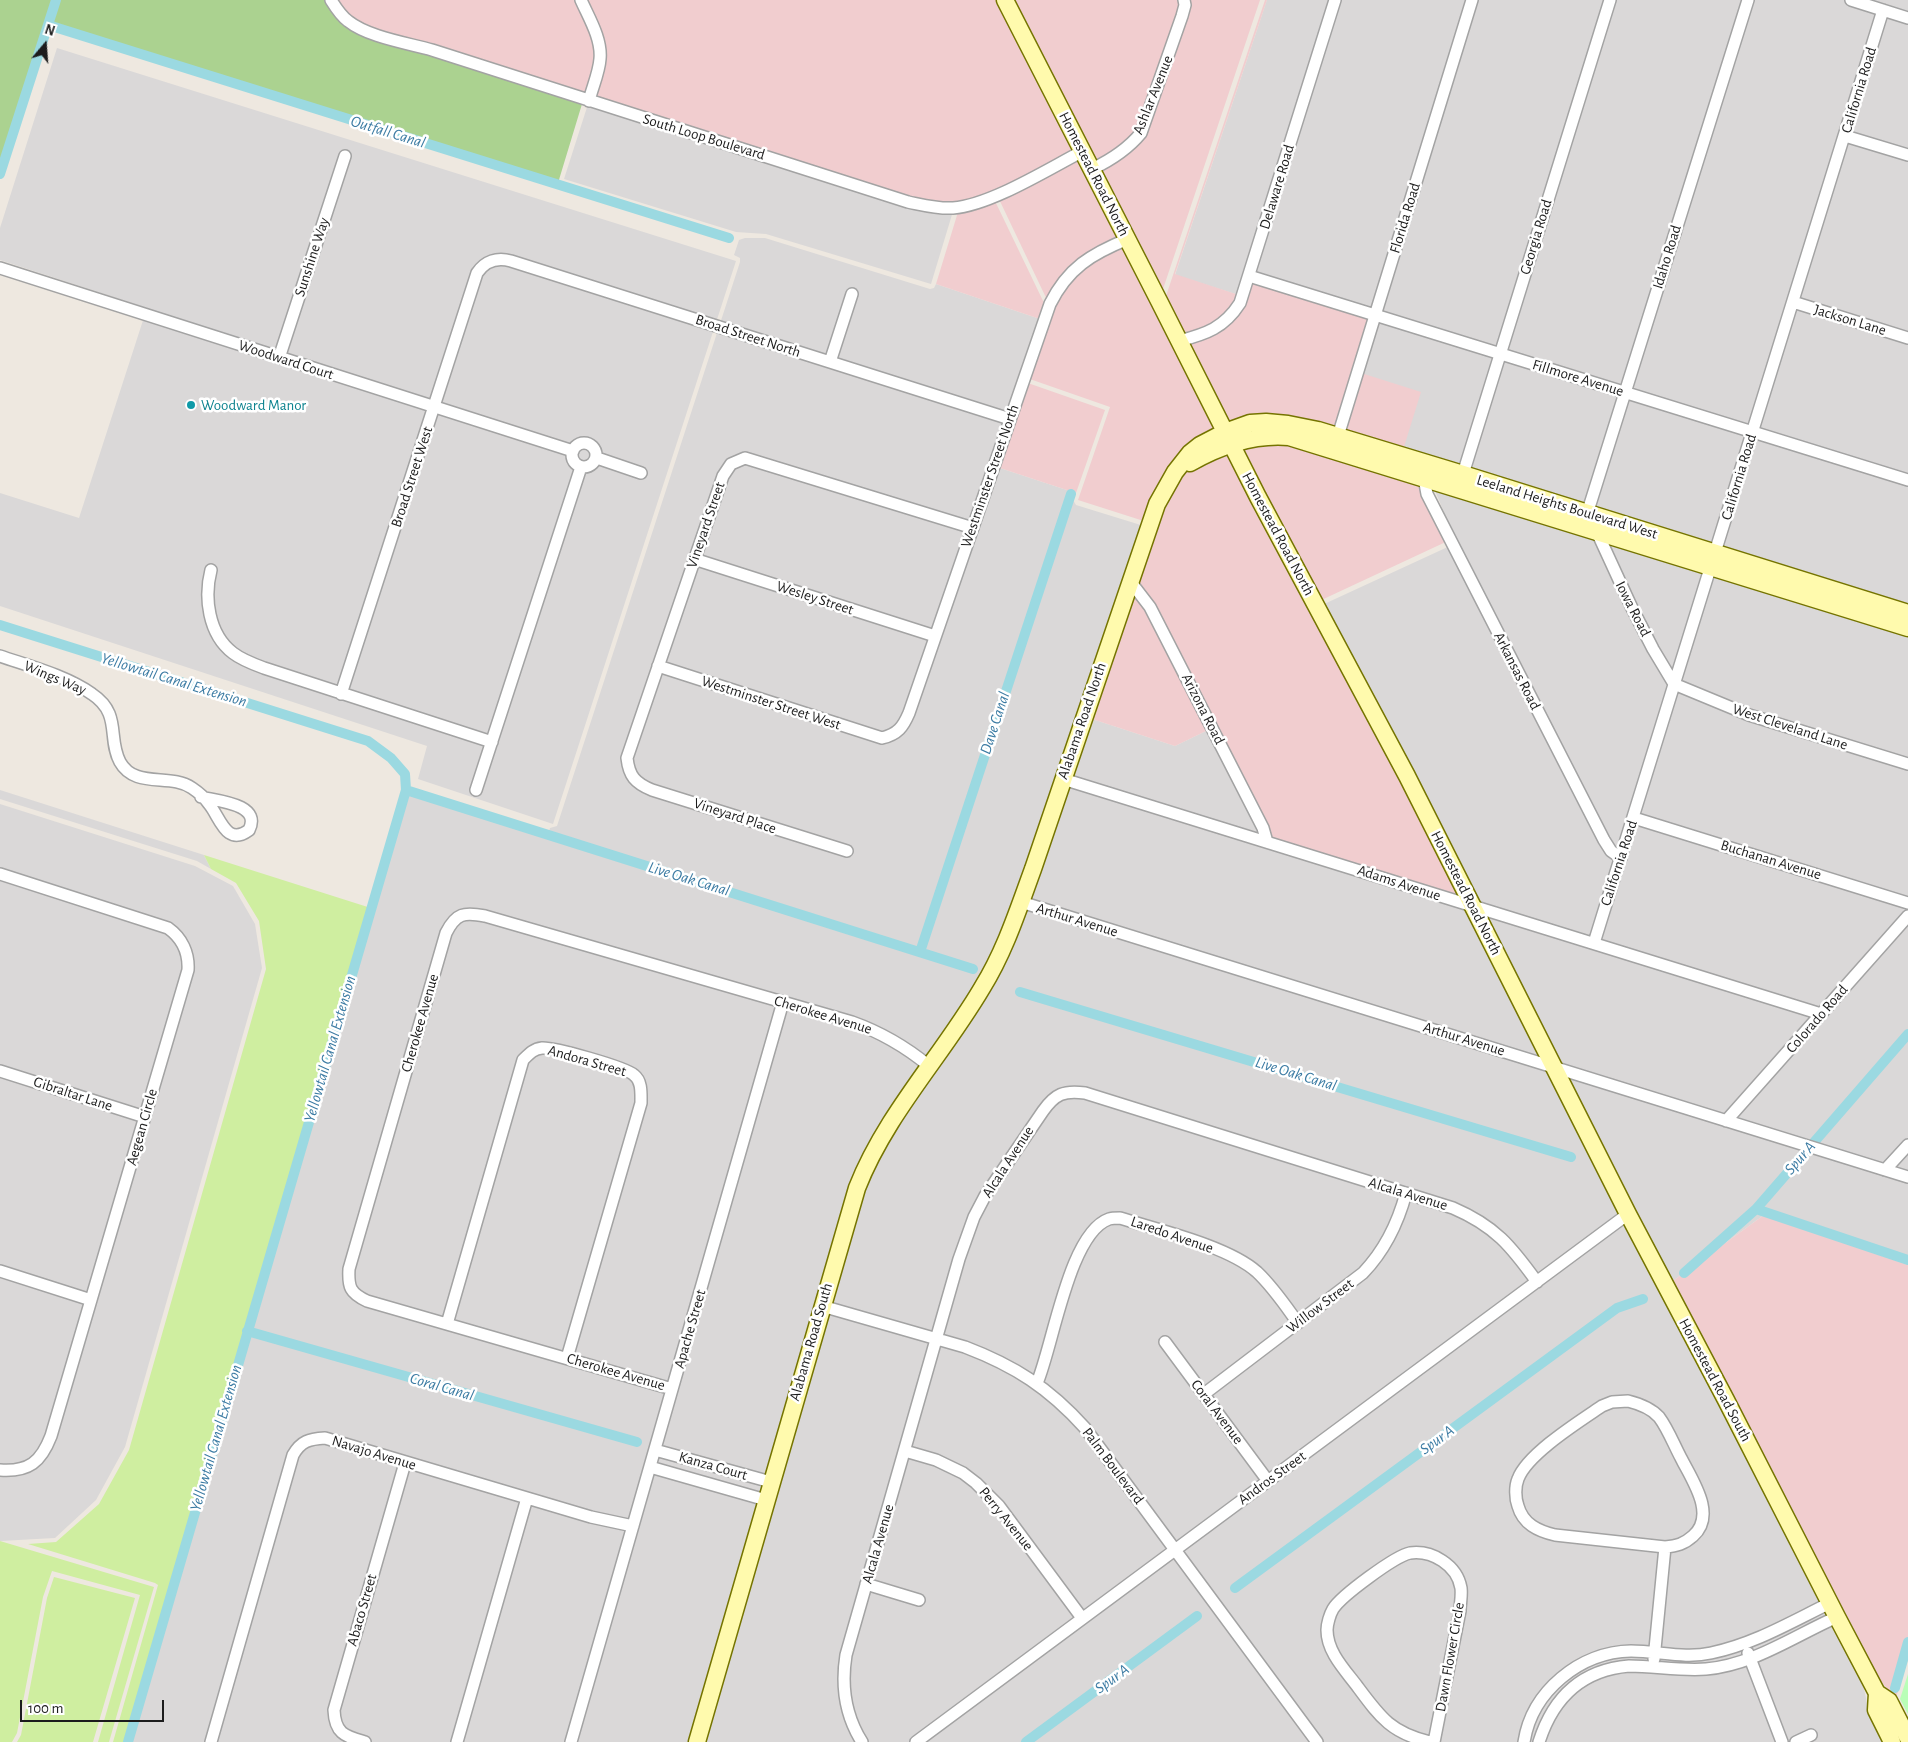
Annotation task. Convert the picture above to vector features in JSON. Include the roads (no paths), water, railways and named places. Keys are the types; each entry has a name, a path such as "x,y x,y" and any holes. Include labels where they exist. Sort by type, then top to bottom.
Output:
{"main road":[{"name":"Homestead Road North","path":"1005,0 1228,439 1407,776 1554,1068"},
{"name":"Leeland Heights Boulevard West","path":"1228,439 1250,423 1266,422 1305,427 1338,436 1587,514 1908,628"},
{"name":"Leeland Heights Boulevard West","path":"1228,439 1289,437 1596,532 1713,560 1908,614"},
{"name":"Alabama Road North","path":"991,972 1008,936 1157,504 1175,472 1228,439"},
{"name":"Alabama Road South","path":"697,1742 843,1233 864,1169 890,1123 968,1010 991,972"},
{"name":"Homestead Road South","path":"1554,1068 1833,1610 1877,1693 1889,1701 1908,1738"},
{"name":"Homestead Road South","path":"1877,1693 1876,1710 1892,1742"}],"street":[{"name":"South Loop Boulevard","path":"331,0 349,22 372,33 432,50 908,202 940,208 960,207 979,202 1083,152"},
{"path":"581,0 600,48 600,61 589,101"},
{"name":"Ashlar Avenue","path":"1092,169 1120,154 1141,134 1182,16 1185,5 1184,0"},
{"name":"Delaware Road","path":"1179,340 1201,335 1221,325 1232,316 1240,303 1335,0"},
{"name":"Florida Road","path":"1338,436 1472,0"},
{"name":"Georgia Road","path":"1463,474 1610,0"},
{"name":"Idaho Road","path":"1587,514 1748,0"},
{"path":"1851,0 1908,18"},
{"name":"California Road","path":"1594,943 1883,10"},
{"path":"1845,136 1908,155"},
{"name":"Sunshine Way","path":"279,358 345,156"},
{"name":"Westminster Street North","path":"886,737 892,736 903,728 1045,316 1056,291 1070,272 1080,264 1103,249 1128,239"},
{"name":"Broad Street North","path":"487,263 495,259 503,259 1010,419"},
{"name":"Broad Street West","path":"341,694 477,273 481,266 487,263"},
{"name":"Woodward Court","path":"0,268 573,450"},
{"name":"Fillmore Avenue","path":"1249,276 1908,480"},
{"path":"830,362 852,294"},
{"name":"Jackson Lane","path":"1793,302 1908,338"},
{"path":"586,443 593,446 597,458 589,467 581,467 574,462 573,450 578,444 586,443"},
{"path":"597,458 641,473"},
{"name":"Vineyard Street","path":"629,773 627,758 723,476 731,464 745,458 973,528"},
{"path":"476,790 581,467"},
{"name":"Arkansas Road","path":"1424,478 1427,494 1604,840 1620,858"},
{"name":"Iowa Road","path":"1596,532 1653,649 1674,684"},
{"name":"Wesley Street","path":"694,559 935,636"},
{"path":"211,570 208,596 212,623 224,644 246,661 341,694 492,742"},
{"name":"Arizona Road","path":"1130,582 1139,591 1154,616 1263,828 1267,842"},
{"name":"Wings Way","path":"0,656 53,674 93,694 104,705 112,719 117,756 121,765 131,774 146,779 176,780 191,788 201,797"},
{"name":"Westminster Street West","path":"658,666 790,710 882,738 886,737"},
{"name":"West Cleveland Lane","path":"1674,684 1749,715 1908,764"},
{"name":"Vineyard Place","path":"629,773 642,786 652,790 847,851"},
{"name":"Adams Avenue","path":"1063,779 1821,1014"},
{"name":"Buchanan Avenue","path":"1634,818 1908,903"},
{"name":"Aegean Circle","path":"0,874 168,928 177,934 189,958 188,970 46,1450 26,1469 0,1470"},
{"name":"Arthur Avenue","path":"1020,902 1908,1177"},
{"name":"Cherokee Avenue","path":"672,1389 367,1301 355,1295 348,1283 349,1269 446,933 452,921 461,915 485,916 866,1027 900,1045 929,1066"},
{"name":"Colorado Road","path":"1726,1121 1908,916"},
{"name":"Apache Street","path":"571,1742 783,1002"},
{"name":"Andora Street","path":"447,1324 523,1060 532,1051 543,1048 622,1069 635,1075 642,1087 641,1103 567,1358"},
{"name":"Gibraltar Lane","path":"0,1071 145,1117"},
{"name":"Alcala Avenue","path":"862,1742 848,1711 844,1668 866,1584 959,1260 974,1217 985,1196 1042,1111 1050,1101 1060,1094 1073,1091 1085,1093 1453,1208 1482,1221 1491,1228 1514,1251 1537,1282"},
{"path":"1885,1170 1908,1145"},
{"name":"Willow Street","path":"1204,1394 1345,1288 1374,1261 1393,1229 1406,1193"},
{"name":"Andros Street","path":"916,1742 1628,1214"},
{"name":"Laredo Avenue","path":"1037,1383 1047,1356 1066,1284 1076,1258 1091,1234 1108,1219 1120,1218 1232,1256 1256,1271 1268,1283 1298,1323"},
{"path":"0,1271 91,1300"},
{"name":"Palm Boulevard","path":"822,1306 986,1355 1037,1383 1060,1402 1084,1428 1317,1742"},
{"name":"Coral Avenue","path":"1165,1342 1268,1481"},
{"path":"1628,1401 1640,1404 1651,1410 1659,1418 1700,1495 1703,1511 1702,1523 1697,1532 1681,1544 1665,1547 1555,1536 1542,1532 1530,1525 1522,1516 1517,1504 1517,1479 1530,1460 1602,1406 1612,1402 1628,1401"},
{"name":"Navajo Avenue","path":"211,1742 293,1455 299,1446 310,1439 325,1438 591,1517 632,1526"},
{"name":"Kanza Court","path":"655,1450 771,1482"},
{"name":"Perry Avenue","path":"905,1451 936,1460 963,1473 976,1483 998,1506 1082,1618"},
{"name":"Abaco Street","path":"365,1742 342,1733 334,1723 334,1710 405,1462"},
{"name":"Kanza Court","path":"650,1467 766,1500"},
{"path":"457,1742 527,1498"},
{"path":"1653,1666 1665,1547"},
{"name":"Dawn Flower Circle","path":"1420,1553 1441,1559 1452,1569 1458,1578 1461,1589 1460,1611 1432,1742 1403,1734 1378,1714 1337,1659 1329,1645 1327,1630 1333,1609 1339,1601 1389,1563 1409,1554 1420,1553"},
{"path":"866,1584 919,1600"},
{"path":"1524,1742 1528,1724 1542,1698 1560,1678 1590,1660 1619,1652 1708,1654 1744,1645 1833,1610"},
{"path":"1539,1742 1546,1721 1560,1700 1582,1681 1597,1673 1619,1667 1653,1666 1704,1669 1734,1664 1750,1659 1833,1610"},
{"path":"1744,1645 1782,1742"},
{"path":"1796,1742 1811,1735"}],"waterway":[{"name":"Yellowtail Canal Extension","path":"0,174 56,0"},
{"name":"Outfall Canal","path":"48,25 729,238"},
{"name":"Dave Canal","path":"920,952 1071,494"},
{"name":"Yellowtail Canal Extension","path":"0,625 368,741 391,758 405,774 406,790 128,1742"},
{"name":"Live Oak Canal","path":"406,790 973,969"},
{"name":"Live Oak Canal","path":"1020,992 1571,1157"},
{"name":"Spur A","path":"1684,1273 1756,1209 1908,1034"},
{"path":"1756,1209 1908,1260"},
{"name":"Spur A","path":"1235,1588 1617,1308 1643,1299"},
{"name":"Coral Canal","path":"247,1331 637,1442"},
{"name":"Spur A","path":"1026,1742 1197,1616"},
{"path":"1895,1688 1908,1642"}],"place":[{"name":"Woodward Manor","path":"191,405"}]}
